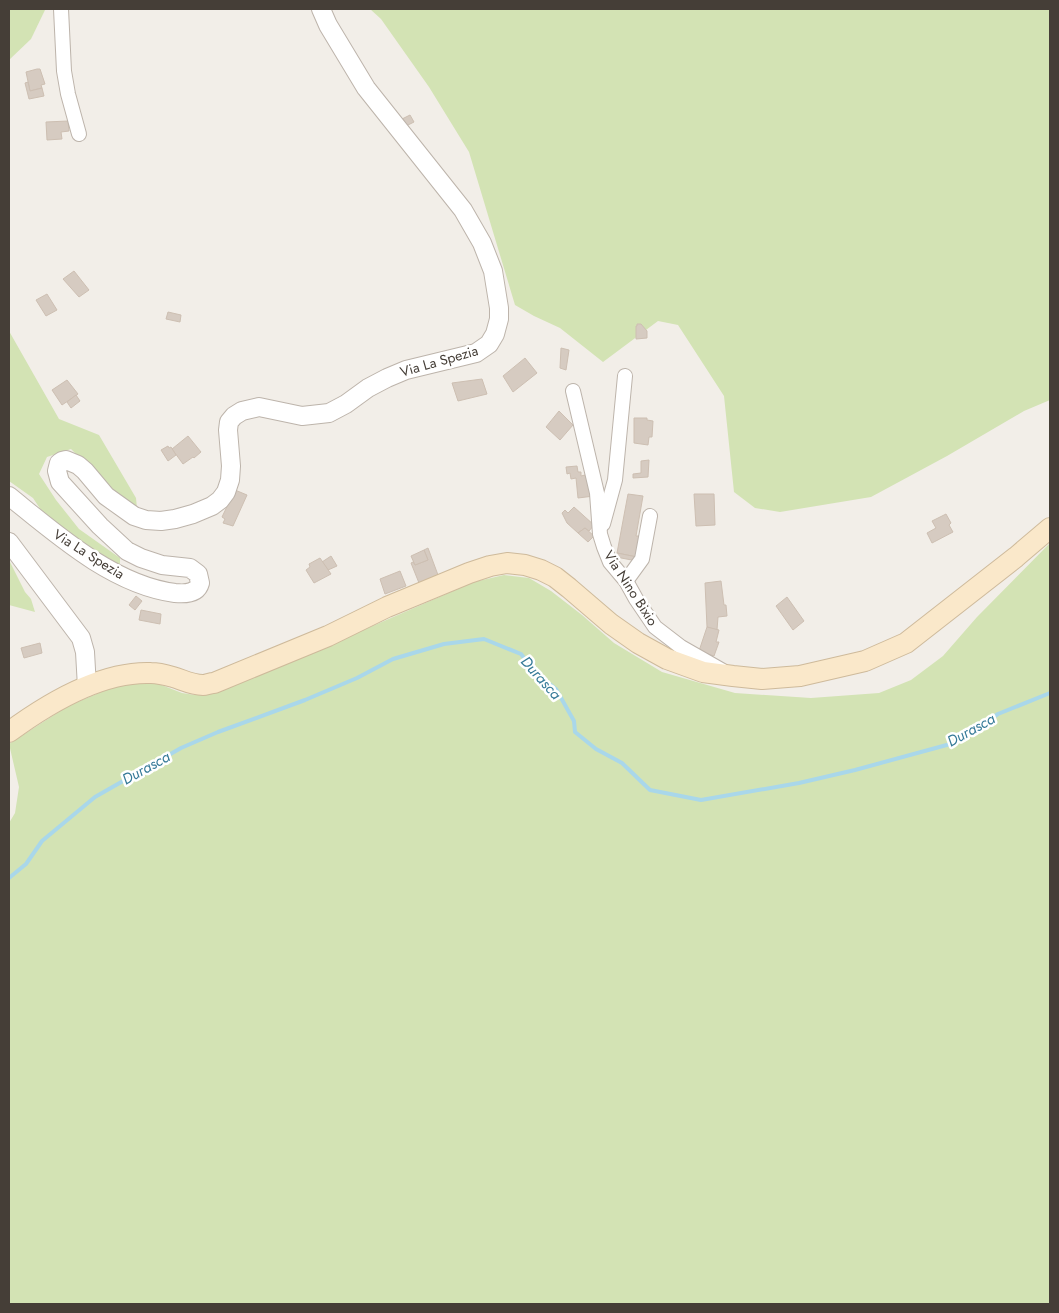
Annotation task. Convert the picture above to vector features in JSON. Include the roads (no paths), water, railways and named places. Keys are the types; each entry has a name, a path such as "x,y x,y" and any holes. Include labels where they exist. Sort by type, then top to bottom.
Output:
{"main road":[{"path":"9,732 58,700 115,677 134,673 153,673 173,676 192,684 203,685 214,682 328,636 387,607 469,573 507,563 525,565 554,577 611,624 638,643 667,659 703,672 733,676 762,679 800,676 865,661 906,643 1016,558 1050,528"}],"street":[{"path":"62,9 64,71 79,134"},
{"name":"Via La Spezia","path":"9,496 83,553 123,576 164,591 192,592 199,587 198,574 190,568 162,565 127,551 100,526 60,482 57,471 59,464 66,460 78,465 106,496 134,516 146,520 161,521 193,514 212,506 226,492 230,480 229,422 242,411 259,408 302,416 329,412 346,404 386,378 406,370 476,353 489,344 495,334 499,319 499,308 493,272 482,243 463,210 366,88 328,25 321,9"},
{"path":"600,534 615,480 625,376"},
{"name":"Via Nino Bixio","path":"573,390 597,493 600,534 610,562 626,581 655,627 681,648 733,676"},
{"name":"Via Nino Bixio","path":"579,456 583,430"},
{"path":"626,581 642,559 650,516"},
{"path":"9,542 81,638 85,652 87,687"}],"waterway":[{"name":"Durasca","path":"9,878 26,864 42,841 95,797 181,748 218,732 305,700 357,678 393,659 444,644 484,639 521,654 536,673 556,689 574,721 575,732 596,749 622,763 650,790 701,800 799,783 954,743 998,714 1050,693"}]}
